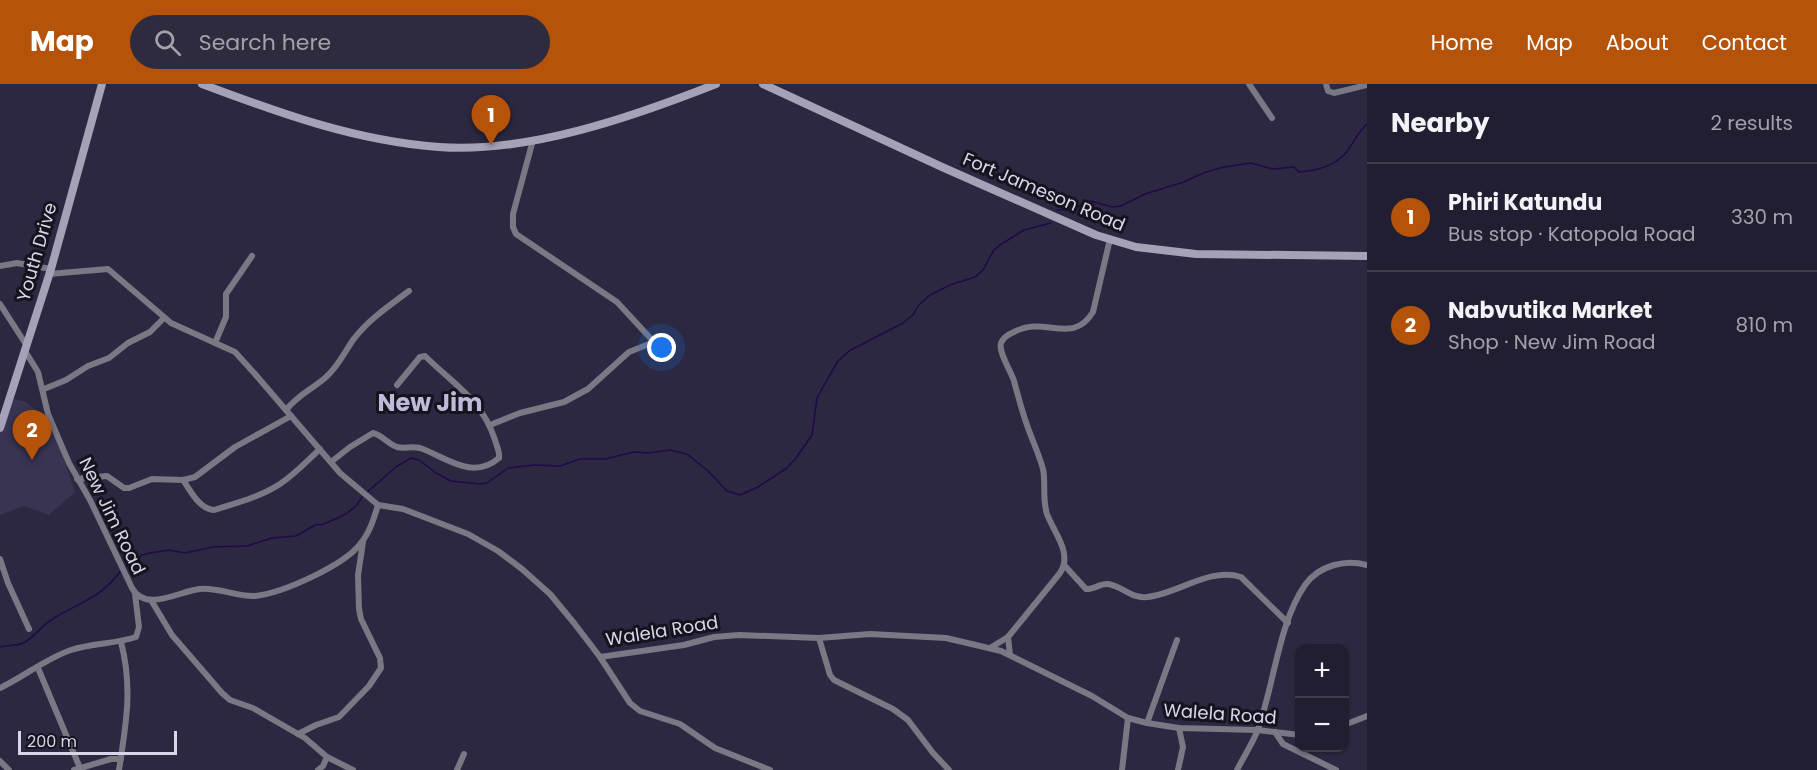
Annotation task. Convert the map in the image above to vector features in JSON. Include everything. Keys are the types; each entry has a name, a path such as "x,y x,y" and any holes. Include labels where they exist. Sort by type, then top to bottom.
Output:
{"street":[{"name":"Youth Drive","path":"0,428 50,271 102,84"},
{"path":"202,84 310,123 365,137 439,147 472,147 533,140 591,126 717,84"},
{"name":"Fort Jameson Road","path":"763,84 1096,235 1110,239 1137,246 1196,254 1367,256"},
{"path":"1249,84 1272,118"},
{"path":"1326,84 1328,91 1334,93 1367,85"},
{"path":"490,425 520,413 572,398 588,389 629,352 654,342 617,302 516,234 513,227 513,214 533,140"},
{"path":"1110,239 1093,312 1087,322 1075,328 1059,329 1031,325 1023,327 1003,340 1000,346 1000,351 1014,379 1026,422 1042,465 1044,503 1062,547 1065,566 1086,589 1091,590 1104,584 1110,584 1139,598 1166,595 1205,578 1235,575 1241,577 1288,623"},
{"path":"215,342 226,317 226,294 252,256"},
{"name":"Walela Road","path":"0,266 17,263 50,271 108,269 177,327 235,352 361,493 378,505 403,509 468,534 498,551 522,569 550,594 600,657 673,647 714,637 740,635 819,638 870,634 946,638 1010,655 1092,696 1128,718 1179,728 1257,730 1295,734"},
{"path":"286,410 299,395 324,379 367,325 409,291"},
{"name":"New Jim Road","path":"0,304 38,372 44,389 48,414 77,479 135,594 151,600"},
{"path":"44,389 66,380 88,366 109,358 128,343 150,332 164,318"},
{"path":"331,462 358,441 373,433 394,446 419,448 462,467 476,468 499,458 490,425 467,393 424,356 420,357 397,385"},
{"path":"77,479 107,476 124,488 152,479 183,480 200,474 235,447 291,416"},
{"path":"183,480 201,505 214,510 279,485 320,449"},
{"path":"352,770 327,757 298,734 253,708 230,700 167,627 151,600 198,589 254,596 330,567 345,559 363,542 372,525 378,505"},
{"path":"298,734 339,717 369,686 381,668 380,658 361,619 359,609 358,575 363,542"},
{"path":"0,559 3,576 29,629"},
{"path":"1237,770 1257,730 1288,623 1307,582 1342,562 1355,562 1367,566"},
{"path":"990,648 1008,637 1065,566"},
{"path":"0,688 68,651 102,643 121,642 136,637 139,627 135,594"},
{"path":"1008,637 1010,655"},
{"path":"819,638 830,675 834,680 893,709 908,720 949,770"},
{"path":"1147,723 1177,640"},
{"path":"119,770 129,689 127,666 121,642"},
{"path":"600,657 630,703 640,711 680,724 715,748 767,769"},
{"path":"38,668 77,769 111,759 121,759"},
{"path":"1349,723 1367,716"},
{"path":"1122,770 1128,718"},
{"path":"1178,770 1184,747 1179,728"},
{"path":"1275,732 1283,744 1336,770"},
{"path":"457,770 464,754"},
{"path":"318,770 323,766 327,757"},
{"path":"0,761 9,770"}],"shaded area":[{"path":"10,398 26,402 51,422 75,492 49,515 24,506 0,515 0,428"}],"waterway":[{"path":"1057,210 1075,208 1091,201 1112,207 1121,206 1145,194 1224,167 1251,163 1273,169 1294,167 1299,172 1317,169 1334,163 1344,155 1367,124"},
{"path":"367,492 396,467 411,458 419,460 451,481 480,484 487,483 508,468 534,465 560,466 580,459 605,459 634,452 670,450 687,454 727,491 740,495 758,487 787,468 796,458 812,435 817,398 838,361 849,351 903,323 930,295 950,285 975,277 983,270 994,250 1000,245 1024,230 1051,223"},
{"path":"126,567 142,555 150,553 169,550 185,553 213,547 247,546 272,538 296,536 315,525 324,524 346,514 362,497"},
{"path":"0,647 27,641 51,620 98,594 122,569"}],"place":[{"name":"Phiri Katundu","path":"491,145"},
{"name":"Nabvutika Market","path":"32,460"}],"district":[{"name":"New Jim","path":"430,403"}]}
